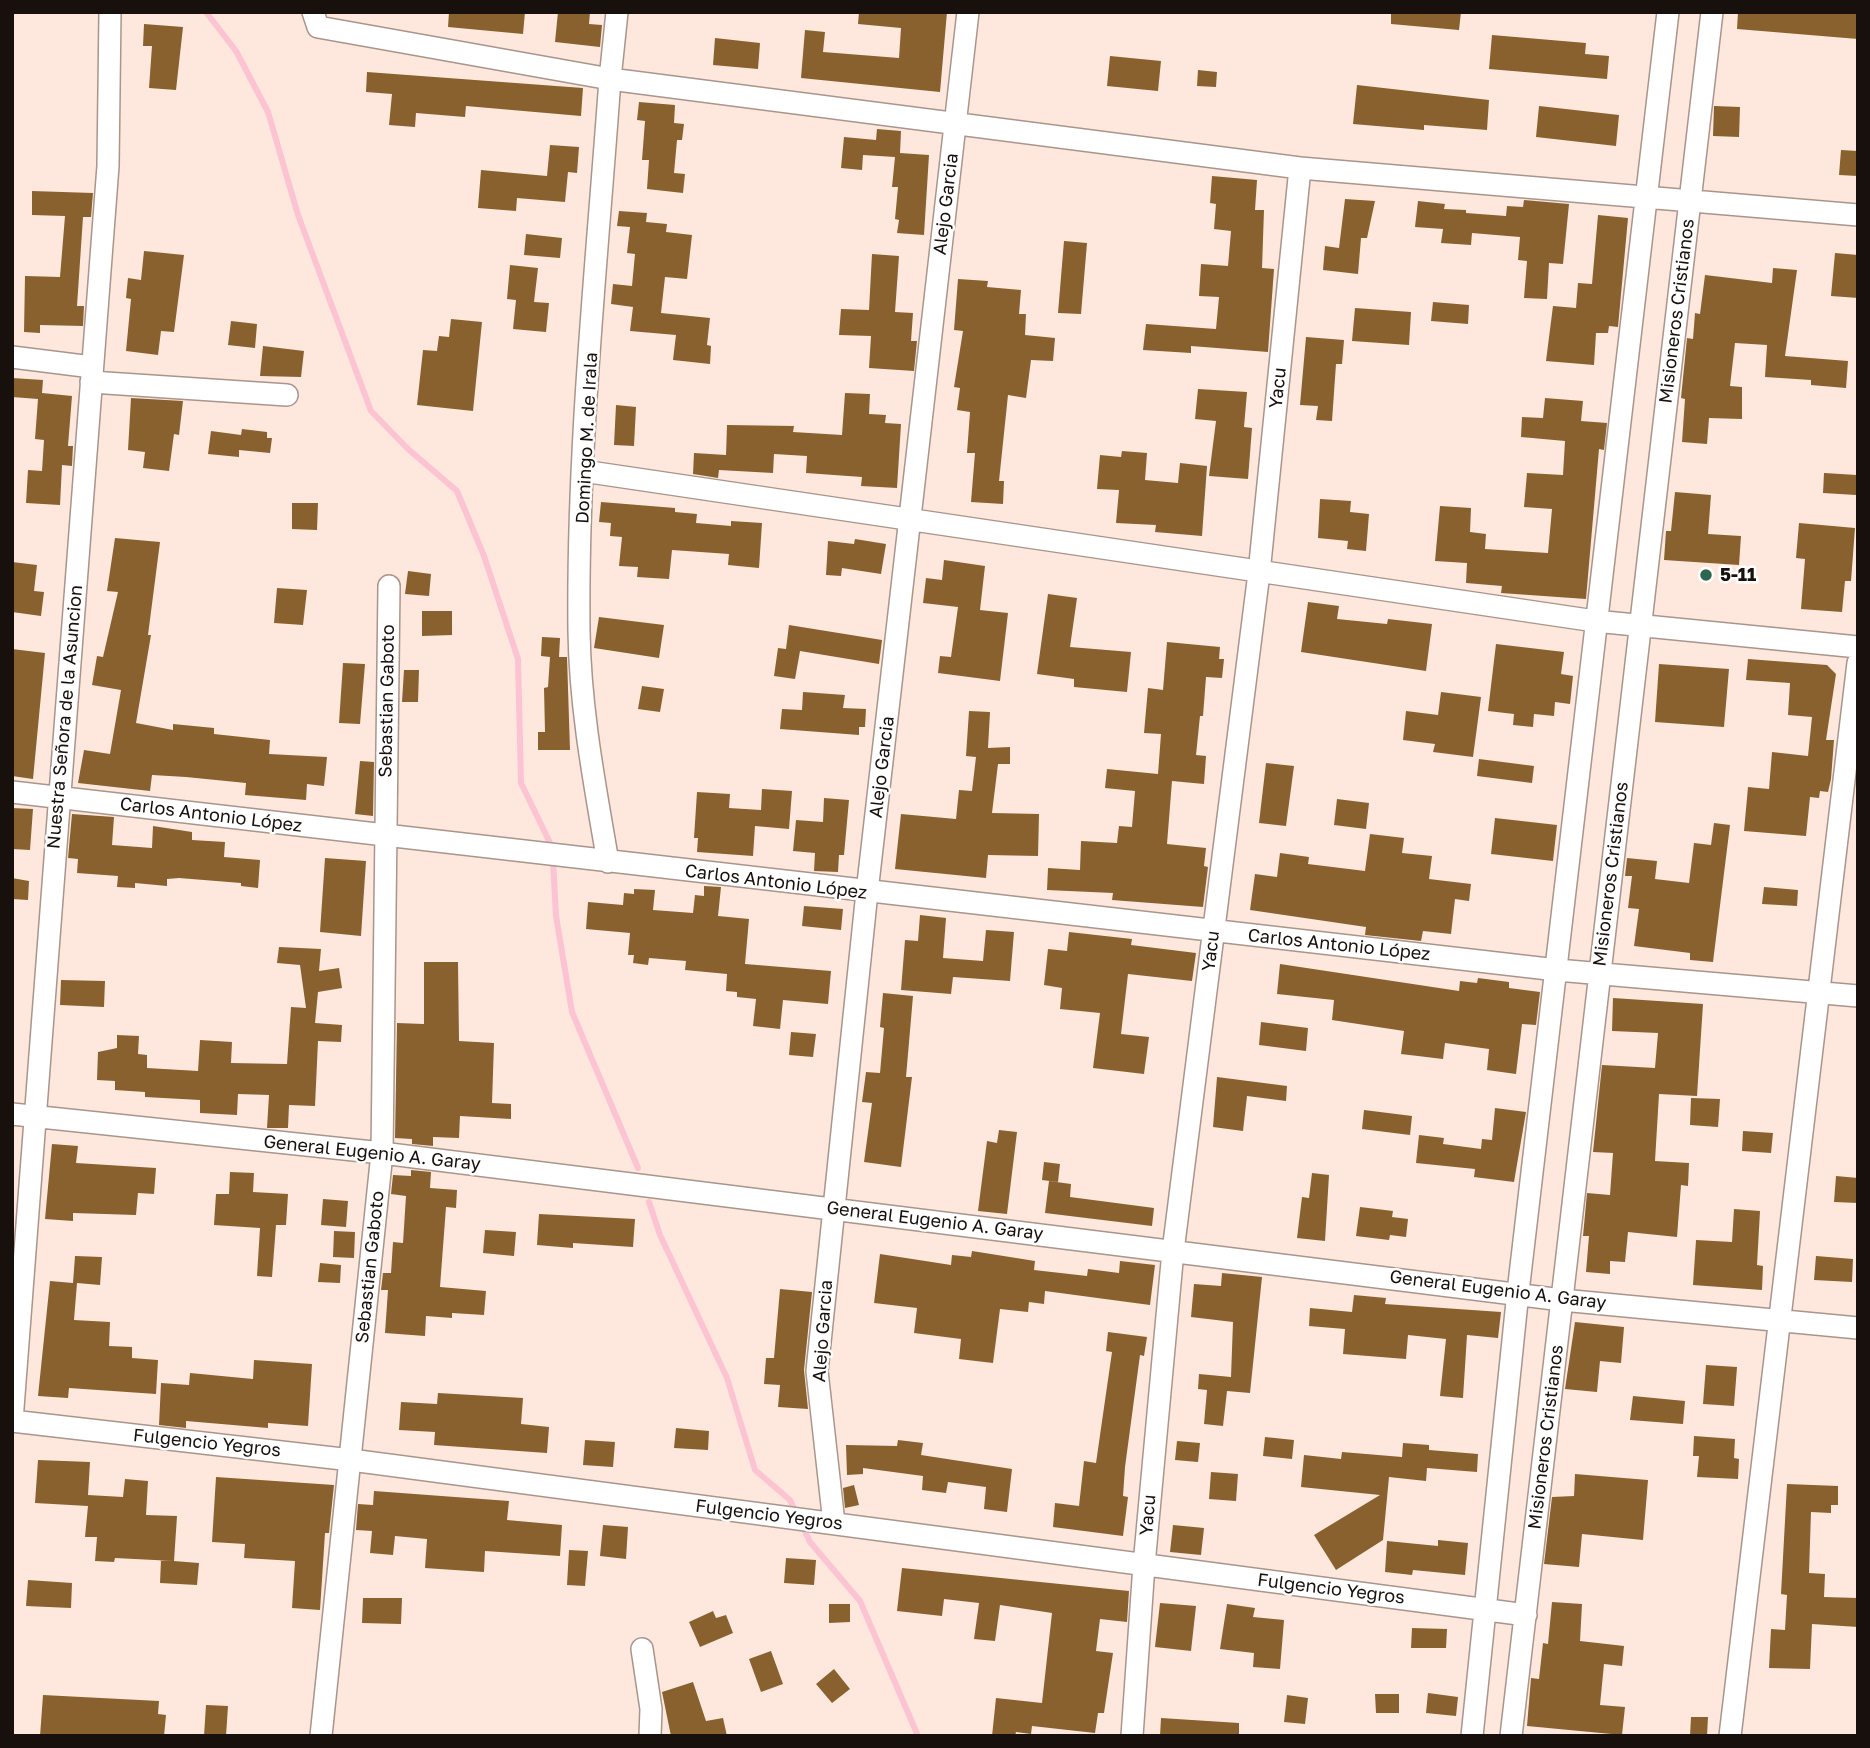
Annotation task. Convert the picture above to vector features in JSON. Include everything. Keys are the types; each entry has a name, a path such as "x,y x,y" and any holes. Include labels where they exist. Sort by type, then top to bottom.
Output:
{"street":[{"name":"Nuestra Señora de la Asuncion","path":"12,1421 108,166 110,12"},
{"name":"Domingo M. de Irala","path":"608,862 587,741 579,633 583,471 617,12"},
{"name":"Alejo Garcia","path":"825,1522 817,1371 867,892 968,12"},
{"path":"1472,1736 1518,1293 1668,12"},
{"name":"Misioneros Cristianos","path":"1511,1736 1712,12"},
{"path":"315,20 610,79 1300,168 1858,215"},
{"name":"Yacu","path":"1132,1736 1144,1564 1173,1251 1259,573 1300,168"},
{"path":"12,357 92,374 288,395"},
{"path":"583,471 1595,621 1858,647"},
{"name":"Sebastian Gaboto","path":"321,1736 382,1153 389,586"},
{"path":"1730,1736 1858,663"},
{"name":"Carlos Antonio López","path":"12,792 1556,970 1858,996"},
{"name":"General Eugenio A. Garay","path":"12,1114 382,1153 1562,1300 1858,1328"},
{"name":"Fulgencio Yegros","path":"12,1421 351,1460 1525,1615"},
{"path":"642,1649 651,1709 650,1736"}],"building":[{"path":"449,12 525,12 523,34 448,27"},
{"path":"558,12 590,12 589,24 602,25 600,47 555,42"},
{"path":"859,12 947,12 940,92 801,78 805,30 825,32 823,52 899,58 901,28 858,24"},
{"path":"1391,12 1461,12 1459,30 1391,24"},
{"path":"1738,12 1858,12 1858,39 1737,29"},
{"path":"144,24 183,27 176,90 149,88 152,46 143,46"},
{"path":"1492,35 1586,43 1585,54 1609,56 1607,79 1489,69"},
{"path":"715,38 760,43 758,69 713,65"},
{"path":"1110,56 1161,61 1158,91 1107,86"},
{"path":"1198,70 1217,72 1216,87 1197,86"},
{"path":"367,72 583,88 581,116 466,106 465,117 416,113 415,127 389,125 392,94 366,92"},
{"path":"1357,85 1489,100 1487,130 1424,125 1424,130 1353,124"},
{"path":"639,102 675,105 674,123 684,124 682,140 677,140 674,173 685,174 683,193 647,189 649,160 642,160 645,121 637,120"},
{"path":"1539,106 1619,115 1616,146 1536,137"},
{"path":"1714,106 1740,107 1739,137 1713,136"},
{"path":"877,129 901,131 900,153 929,155 924,235 897,233 899,220 895,219 898,187 892,187 895,157 863,155 862,170 841,168 844,137 876,140"},
{"path":"550,145 579,147 577,173 568,172 565,202 517,198 516,211 478,208 481,170 547,176"},
{"path":"1841,150 1858,151 1858,176 1839,175"},
{"path":"1212,176 1257,180 1255,210 1264,210 1262,268 1274,269 1268,352 1191,346 1191,353 1143,350 1146,324 1216,329 1219,297 1199,296 1201,264 1228,266 1231,231 1214,229 1216,204 1210,203"},
{"path":"32,191 93,193 91,217 83,217 77,306 84,306 83,326 40,325 40,333 24,332 25,276 60,277 65,216 32,215"},
{"path":"1345,199 1375,201 1367,238 1361,238 1358,274 1323,270 1325,246 1339,248"},
{"path":"1524,200 1569,204 1563,264 1549,263 1547,299 1524,298 1527,261 1518,260 1520,237 1472,233 1471,245 1441,243 1443,229 1415,227 1418,201 1445,204 1444,209 1466,210 1466,213 1506,216 1507,206 1523,207"},
{"path":"619,211 647,213 646,222 667,224 666,232 692,235 687,279 665,277 661,313 710,318 707,345 711,346 710,364 673,360 676,335 630,331 633,307 611,304 613,284 632,286 635,254 627,253 630,227 617,226"},
{"path":"1598,215 1628,218 1618,327 1609,326 1608,333 1596,333 1594,365 1546,361 1553,306 1576,308 1578,283 1592,284"},
{"path":"526,234 562,238 560,258 524,255"},
{"path":"1064,241 1087,243 1081,314 1058,313"},
{"path":"144,251 184,255 174,332 161,331 158,355 126,351 131,299 126,298 128,278 141,280"},
{"path":"1835,253 1858,255 1858,298 1831,296"},
{"path":"872,254 899,256 895,312 913,313 911,341 917,341 914,371 869,368 871,336 839,335 841,309 869,310"},
{"path":"510,265 538,268 534,302 549,303 546,332 513,329 516,300 507,299"},
{"path":"1773,268 1797,270 1785,356 1848,361 1846,388 1811,385 1811,380 1765,377 1767,345 1735,343 1730,386 1742,387 1742,419 1709,418 1707,444 1682,442 1685,399 1681,398 1687,338 1693,339 1695,313 1700,314 1705,275 1772,283"},
{"path":"958,279 988,281 987,287 1021,290 1019,314 1026,314 1025,335 1055,338 1053,361 1031,360 1026,398 1008,395 999,481 1004,481 1003,504 971,502 975,453 967,453 970,412 957,410 960,388 954,387 963,331 954,330"},
{"path":"1433,302 1469,305 1468,324 1431,321"},
{"path":"1355,308 1411,312 1409,345 1352,341"},
{"path":"451,319 482,322 473,411 417,405 423,350 437,351 439,336 449,337"},
{"path":"231,321 257,324 255,348 228,345"},
{"path":"1306,337 1344,340 1342,364 1336,364 1332,421 1316,420 1318,406 1300,405"},
{"path":"263,346 304,351 301,377 260,376"},
{"path":"12,378 43,380 42,393 72,396 68,446 73,446 72,466 62,465 60,505 26,503 28,470 42,471 44,440 35,439 38,399 12,397"},
{"path":"1198,389 1247,392 1244,427 1252,428 1248,479 1209,476 1216,421 1195,419"},
{"path":"845,393 870,394 869,414 886,415 885,423 901,424 897,488 861,486 862,477 806,473 807,456 774,454 773,473 719,470 718,478 693,474 694,453 726,455 727,425 794,426 793,432 842,435"},
{"path":"131,398 183,401 179,435 174,434 169,471 143,468 145,452 128,450"},
{"path":"1545,398 1583,401 1581,421 1607,423 1604,450 1599,449 1586,599 1501,593 1502,586 1466,583 1467,563 1435,561 1440,506 1471,508 1470,532 1486,534 1485,549 1548,553 1552,509 1524,507 1527,473 1563,475 1565,441 1521,437 1522,417 1543,418"},
{"path":"616,405 636,407 634,446 614,445"},
{"path":"242,429 267,432 267,438 272,438 270,453 239,450 239,457 208,454 211,431 241,435"},
{"path":"1122,451 1147,453 1145,480 1178,483 1180,463 1207,466 1202,536 1155,532 1156,525 1116,523 1119,490 1097,489 1100,455 1121,457"},
{"path":"1824,473 1857,475 1856,495 1823,493"},
{"path":"1675,492 1711,495 1708,534 1741,536 1739,565 1664,560 1666,531 1671,531"},
{"path":"1320,499 1351,501 1350,512 1369,514 1366,551 1347,549 1348,541 1318,538"},
{"path":"601,502 675,508 675,512 697,514 696,523 731,526 731,521 762,523 759,568 728,565 729,554 672,550 669,579 637,577 638,567 619,566 622,537 610,536 611,523 599,522"},
{"path":"292,503 318,503 317,530 292,529"},
{"path":"1799,523 1855,528 1851,581 1845,581 1842,612 1801,609 1805,559 1796,558"},
{"path":"115,538 160,542 148,635 151,635 136,723 173,730 173,724 214,728 214,734 270,740 269,754 327,757 324,786 307,784 306,800 245,795 246,783 186,777 152,775 150,791 78,783 84,750 110,754 121,690 92,685 97,656 103,657 118,592 107,591"},
{"path":"855,539 886,544 881,574 842,568 841,576 826,575 828,541 854,544"},
{"path":"944,560 985,566 980,610 1008,613 1000,681 938,673 940,656 951,657 958,607 923,603 926,578 942,580"},
{"path":"12,562 37,565 34,591 44,592 41,616 12,612"},
{"path":"408,571 431,574 429,596 405,594"},
{"path":"277,588 307,590 303,625 274,623"},
{"path":"1048,594 1077,598 1070,647 1131,652 1127,692 1074,687 1074,679 1037,674"},
{"path":"1308,602 1339,606 1337,619 1387,624 1388,619 1432,624 1426,671 1301,652"},
{"path":"422,611 452,611 452,635 422,636"},
{"path":"599,617 664,625 659,658 594,648"},
{"path":"789,625 882,640 879,664 800,651 795,679 774,676 778,648 786,649"},
{"path":"542,637 560,638 559,657 567,657 570,750 538,750 538,732 545,732 544,688 548,687 550,657 541,656"},
{"path":"1167,642 1220,647 1219,659 1224,659 1222,678 1206,677 1196,755 1206,756 1204,784 1172,781 1167,844 1206,848 1204,866 1208,867 1203,907 1112,900 1113,893 1047,890 1048,868 1080,870 1081,841 1117,843 1119,826 1132,827 1135,791 1105,788 1107,769 1158,774 1161,734 1144,733 1148,688 1163,690"},
{"path":"1496,644 1564,652 1561,674 1573,676 1570,704 1555,702 1554,716 1534,714 1533,727 1513,725 1514,714 1488,711"},
{"path":"12,649 45,653 33,779 12,776"},
{"path":"1748,659 1827,665 1836,674 1826,740 1834,740 1831,779 1828,792 1820,791 1819,798 1810,797 1806,836 1744,831 1748,787 1769,789 1772,752 1808,756 1812,717 1788,715 1790,683 1746,680"},
{"path":"343,663 365,664 360,724 339,723"},
{"path":"1659,664 1729,669 1724,727 1655,722"},
{"path":"404,670 419,670 418,702 402,702"},
{"path":"642,686 664,689 660,712 638,709"},
{"path":"803,692 845,695 843,708 866,709 865,727 859,727 859,735 780,729 782,709 802,710"},
{"path":"1441,692 1481,697 1473,757 1433,752 1435,744 1403,740 1406,711 1438,715"},
{"path":"969,711 990,712 988,748 1010,747 1010,764 998,764 992,813 1039,814 1038,856 988,855 986,878 895,869 901,814 956,819 959,790 972,791 976,757 966,756"},
{"path":"1479,759 1534,766 1532,783 1477,776"},
{"path":"360,761 374,762 373,816 355,814"},
{"path":"1266,763 1294,766 1286,826 1259,823"},
{"path":"762,789 792,791 789,829 755,826 753,856 697,852 698,838 694,838 697,792 730,794 729,808 761,810"},
{"path":"824,798 849,800 844,855 839,855 838,872 814,871 815,853 793,851 796,820 823,822"},
{"path":"1337,799 1369,803 1366,829 1334,825"},
{"path":"12,808 33,809 30,850 12,849"},
{"path":"72,814 114,817 112,845 152,848 153,826 192,832 192,840 225,842 224,857 260,860 258,888 241,886 241,883 179,878 167,879 167,886 135,883 135,888 117,887 118,876 77,873 78,859 68,858"},
{"path":"1495,818 1557,825 1553,861 1491,854"},
{"path":"1714,823 1730,825 1713,962 1690,960 1690,953 1634,946 1639,909 1628,908 1632,876 1625,876 1627,858 1657,861 1655,879 1689,883 1694,843 1711,845"},
{"path":"1370,834 1404,838 1402,853 1432,856 1429,879 1471,884 1469,901 1455,899 1451,934 1423,931 1421,941 1365,935 1366,927 1250,910 1255,874 1277,877 1280,853 1309,857 1308,864 1365,871"},
{"path":"325,858 366,861 361,936 320,932"},
{"path":"12,878 29,881 28,900 12,899"},
{"path":"704,886 721,887 718,916 749,919 745,964 831,971 828,1004 783,1000 780,1029 753,1026 756,999 737,997 737,992 726,991 727,974 685,970 686,961 649,958 648,965 633,963 634,955 628,955 630,933 586,929 588,902 623,905 624,893 634,894 634,889 655,890 653,910 693,913 695,895 704,896"},
{"path":"1764,887 1798,890 1797,906 1762,904"},
{"path":"804,906 843,909 841,930 802,926"},
{"path":"920,915 946,918 943,958 983,961 986,930 1014,932 1010,981 953,977 951,994 901,990 905,940 918,941"},
{"path":"1069,932 1132,939 1131,945 1196,953 1192,981 1128,974 1121,1034 1149,1037 1144,1074 1093,1068 1100,1013 1060,1009 1062,988 1044,985 1048,949 1067,951"},
{"path":"279,947 321,949 319,971 339,968 342,988 318,992 315,1023 342,1025 341,1042 318,1041 315,1106 289,1105 288,1128 267,1128 269,1095 238,1094 237,1115 200,1113 200,1100 145,1097 145,1092 115,1090 115,1081 97,1080 98,1052 117,1048 117,1035 139,1036 138,1054 147,1055 147,1068 198,1071 200,1040 232,1042 231,1063 287,1064 291,1007 306,1008 300,965 277,963"},
{"path":"424,962 458,962 459,1041 494,1043 492,1103 511,1104 511,1119 460,1116 459,1138 433,1137 433,1146 412,1144 412,1139 395,1138 397,1023 424,1024"},
{"path":"1280,964 1459,991 1460,981 1477,983 1478,978 1509,982 1509,988 1540,992 1536,1025 1522,1024 1516,1074 1487,1070 1489,1049 1445,1043 1443,1059 1401,1054 1404,1031 1332,1020 1334,1000 1277,994"},
{"path":"61,980 105,981 104,1007 60,1005"},
{"path":"883,993 913,996 906,1077 912,1077 901,1167 864,1162 872,1103 862,1102 866,1072 880,1073 884,1028 880,1027"},
{"path":"1613,998 1703,1004 1697,1096 1659,1094 1655,1161 1689,1163 1688,1186 1681,1185 1677,1237 1628,1232 1625,1262 1610,1261 1610,1274 1586,1272 1589,1236 1583,1236 1587,1193 1610,1195 1613,1153 1593,1152 1602,1065 1655,1068 1658,1033 1612,1031"},
{"path":"1261,1022 1308,1028 1306,1051 1259,1045"},
{"path":"791,1032 816,1034 813,1057 789,1055"},
{"path":"1217,1077 1287,1086 1286,1101 1247,1096 1243,1131 1213,1127"},
{"path":"1691,1098 1720,1099 1718,1127 1690,1125"},
{"path":"1495,1108 1526,1112 1514,1182 1474,1177 1475,1169 1416,1163 1419,1135 1444,1138 1443,1144 1481,1149 1482,1139 1492,1140"},
{"path":"1364,1110 1412,1116 1410,1135 1362,1129"},
{"path":"999,1130 1017,1132 1007,1214 978,1211 987,1141 997,1143"},
{"path":"1743,1131 1773,1133 1771,1153 1742,1151"},
{"path":"52,1144 78,1146 76,1163 156,1168 154,1194 138,1193 136,1215 73,1213 73,1221 45,1219"},
{"path":"1044,1162 1060,1164 1058,1182 1042,1180"},
{"path":"411,1170 431,1172 430,1188 457,1190 456,1208 446,1207 440,1287 486,1291 484,1315 452,1313 452,1318 426,1316 425,1336 385,1333 388,1290 381,1290 383,1273 391,1273 393,1242 403,1243 406,1196 391,1194 393,1175 411,1176"},
{"path":"230,1172 254,1173 253,1192 288,1194 286,1225 276,1225 272,1277 257,1276 260,1228 214,1225 216,1194 229,1194"},
{"path":"1312,1173 1329,1175 1325,1241 1297,1238 1302,1197 1309,1198"},
{"path":"1836,1176 1858,1178 1858,1203 1834,1202"},
{"path":"1049,1181 1071,1184 1070,1197 1154,1208 1152,1226 1045,1213"},
{"path":"323,1199 348,1201 346,1227 321,1225"},
{"path":"1360,1207 1393,1211 1392,1217 1408,1219 1406,1237 1390,1235 1389,1240 1356,1236"},
{"path":"1734,1209 1760,1211 1757,1265 1763,1266 1762,1290 1693,1285 1696,1240 1732,1242"},
{"path":"539,1214 635,1219 633,1247 573,1243 573,1248 537,1245"},
{"path":"485,1230 516,1232 514,1256 483,1253"},
{"path":"334,1231 355,1232 354,1258 333,1257"},
{"path":"972,1251 1035,1261 1034,1270 1087,1276 1088,1269 1119,1273 1120,1261 1155,1265 1150,1305 1045,1291 1044,1304 1029,1302 1028,1312 1000,1309 993,1363 959,1359 961,1339 914,1333 917,1308 874,1303 880,1254 951,1265 952,1255 971,1257"},
{"path":"75,1256 102,1257 100,1285 77,1283 74,1320 110,1322 109,1346 132,1347 132,1358 158,1360 156,1394 69,1388 68,1398 38,1396 50,1281 73,1283"},
{"path":"1816,1256 1853,1259 1852,1282 1814,1280"},
{"path":"320,1263 341,1265 340,1283 318,1282"},
{"path":"1222,1273 1262,1277 1250,1393 1227,1391 1223,1426 1204,1424 1207,1390 1198,1389 1199,1374 1231,1377 1233,1322 1191,1317 1194,1284 1221,1286"},
{"path":"780,1289 812,1292 804,1370 808,1409 778,1407 780,1385 764,1384 766,1358 774,1358"},
{"path":"1354,1295 1386,1298 1385,1304 1501,1312 1498,1338 1467,1335 1463,1398 1440,1396 1446,1339 1408,1335 1406,1359 1343,1354 1345,1329 1309,1326 1310,1308 1352,1312"},
{"path":"1575,1322 1624,1327 1621,1363 1600,1361 1597,1392 1565,1389"},
{"path":"1108,1332 1147,1337 1144,1356 1140,1355 1125,1467 1123,1496 1128,1497 1123,1536 1053,1527 1055,1503 1079,1506 1084,1461 1096,1463 1112,1352 1106,1351"},
{"path":"254,1360 312,1364 308,1426 268,1423 268,1428 186,1421 186,1428 159,1425 161,1383 189,1385 190,1373 253,1379"},
{"path":"1706,1365 1737,1367 1734,1406 1703,1404"},
{"path":"438,1393 523,1398 521,1424 549,1427 547,1453 434,1445 435,1432 399,1430 401,1402 437,1404"},
{"path":"1633,1396 1685,1401 1683,1424 1630,1420"},
{"path":"676,1428 709,1431 708,1450 674,1448"},
{"path":"1694,1436 1735,1439 1734,1458 1739,1459 1738,1479 1697,1477 1699,1456 1693,1456"},
{"path":"1265,1437 1294,1440 1292,1459 1263,1456"},
{"path":"585,1440 615,1442 613,1467 583,1465"},
{"path":"898,1440 923,1443 921,1455 1012,1469 1007,1512 984,1509 986,1487 948,1482 946,1493 922,1490 923,1476 863,1468 863,1474 847,1475 846,1445 897,1446"},
{"path":"1177,1441 1200,1443 1198,1462 1175,1460"},
{"path":"1403,1443 1429,1445 1429,1450 1478,1454 1477,1472 1427,1468 1426,1481 1389,1477 1383,1540 1336,1570 1314,1535 1380,1495 1301,1487 1304,1455 1341,1459 1342,1452 1402,1457"},
{"path":"38,1460 90,1462 88,1495 123,1497 125,1479 148,1481 146,1515 177,1516 174,1561 115,1558 114,1562 95,1561 97,1537 85,1537 88,1506 35,1503"},
{"path":"1211,1472 1238,1474 1236,1501 1209,1499"},
{"path":"1575,1474 1648,1480 1643,1540 1582,1534 1579,1567 1544,1564 1552,1497 1574,1496"},
{"path":"216,1477 334,1485 329,1533 325,1533 320,1610 292,1608 295,1561 244,1558 245,1544 212,1542"},
{"path":"1787,1484 1838,1486 1838,1505 1831,1505 1831,1513 1811,1512 1809,1573 1825,1574 1824,1597 1858,1598 1858,1627 1812,1624 1810,1669 1769,1668 1771,1629 1785,1630 1787,1595 1781,1594"},
{"path":"854,1485 859,1505 845,1508 843,1488"},
{"path":"374,1491 509,1501 507,1520 562,1525 560,1556 485,1551 484,1572 425,1568 427,1539 395,1536 393,1555 370,1553 372,1531 356,1530 358,1504 373,1505"},
{"path":"603,1525 628,1527 626,1559 600,1556"},
{"path":"1173,1525 1204,1528 1201,1555 1170,1552"},
{"path":"1438,1540 1468,1543 1465,1575 1413,1570 1412,1575 1385,1572 1387,1541 1438,1546"},
{"path":"569,1550 588,1551 585,1586 567,1585"},
{"path":"786,1558 816,1560 814,1585 784,1583"},
{"path":"161,1560 199,1563 197,1585 160,1583"},
{"path":"902,1568 1129,1591 1127,1622 1100,1619 1096,1651 1113,1653 1104,1713 1098,1713 1095,1733 1032,1726 1031,1734 1016,1732 1015,1736 992,1736 996,1698 1042,1703 1052,1613 1000,1605 995,1641 974,1639 979,1603 944,1599 942,1616 897,1611"},
{"path":"28,1580 72,1583 71,1608 26,1606"},
{"path":"363,1598 402,1598 401,1624 362,1623"},
{"path":"1552,1602 1582,1604 1580,1641 1624,1646 1622,1666 1604,1664 1600,1705 1625,1707 1622,1735 1527,1726 1531,1678 1539,1679 1543,1643 1548,1644"},
{"path":"1160,1603 1196,1606 1191,1651 1155,1647"},
{"path":"829,1604 850,1604 850,1622 829,1623"},
{"path":"1227,1604 1255,1608 1253,1617 1284,1620 1280,1669 1253,1667 1254,1653 1220,1649"},
{"path":"713,1611 716,1618 726,1615 733,1633 700,1647 689,1622"},
{"path":"1412,1628 1447,1629 1446,1648 1411,1648"},
{"path":"771,1651 783,1684 761,1692 749,1659"},
{"path":"834,1669 850,1689 832,1703 816,1684"},
{"path":"693,1682 706,1721 723,1718 727,1736 671,1736 662,1692"},
{"path":"1428,1693 1458,1697 1456,1716 1426,1713"},
{"path":"1375,1694 1399,1694 1399,1713 1376,1713"},
{"path":"43,1695 159,1701 158,1714 166,1715 164,1736 40,1736"},
{"path":"1287,1695 1308,1698 1305,1724 1284,1722"},
{"path":"206,1705 228,1706 226,1736 204,1736"},
{"path":"1691,1717 1708,1717 1707,1736 1690,1736"},
{"path":"1161,1718 1239,1723 1239,1736 1160,1736"}],"waterway":[{"path":"206,12 236,51 268,112 298,215 371,411 408,449 457,491 484,556 518,659 521,783 553,849"},
{"path":"553,860 556,916 572,1012 638,1168"},
{"path":"649,1202 660,1235 727,1378 755,1470 790,1500 797,1515"},
{"path":"802,1525 810,1542 860,1601 918,1736"}],"place":[{"name":"5-11","path":"1706,575"}]}
